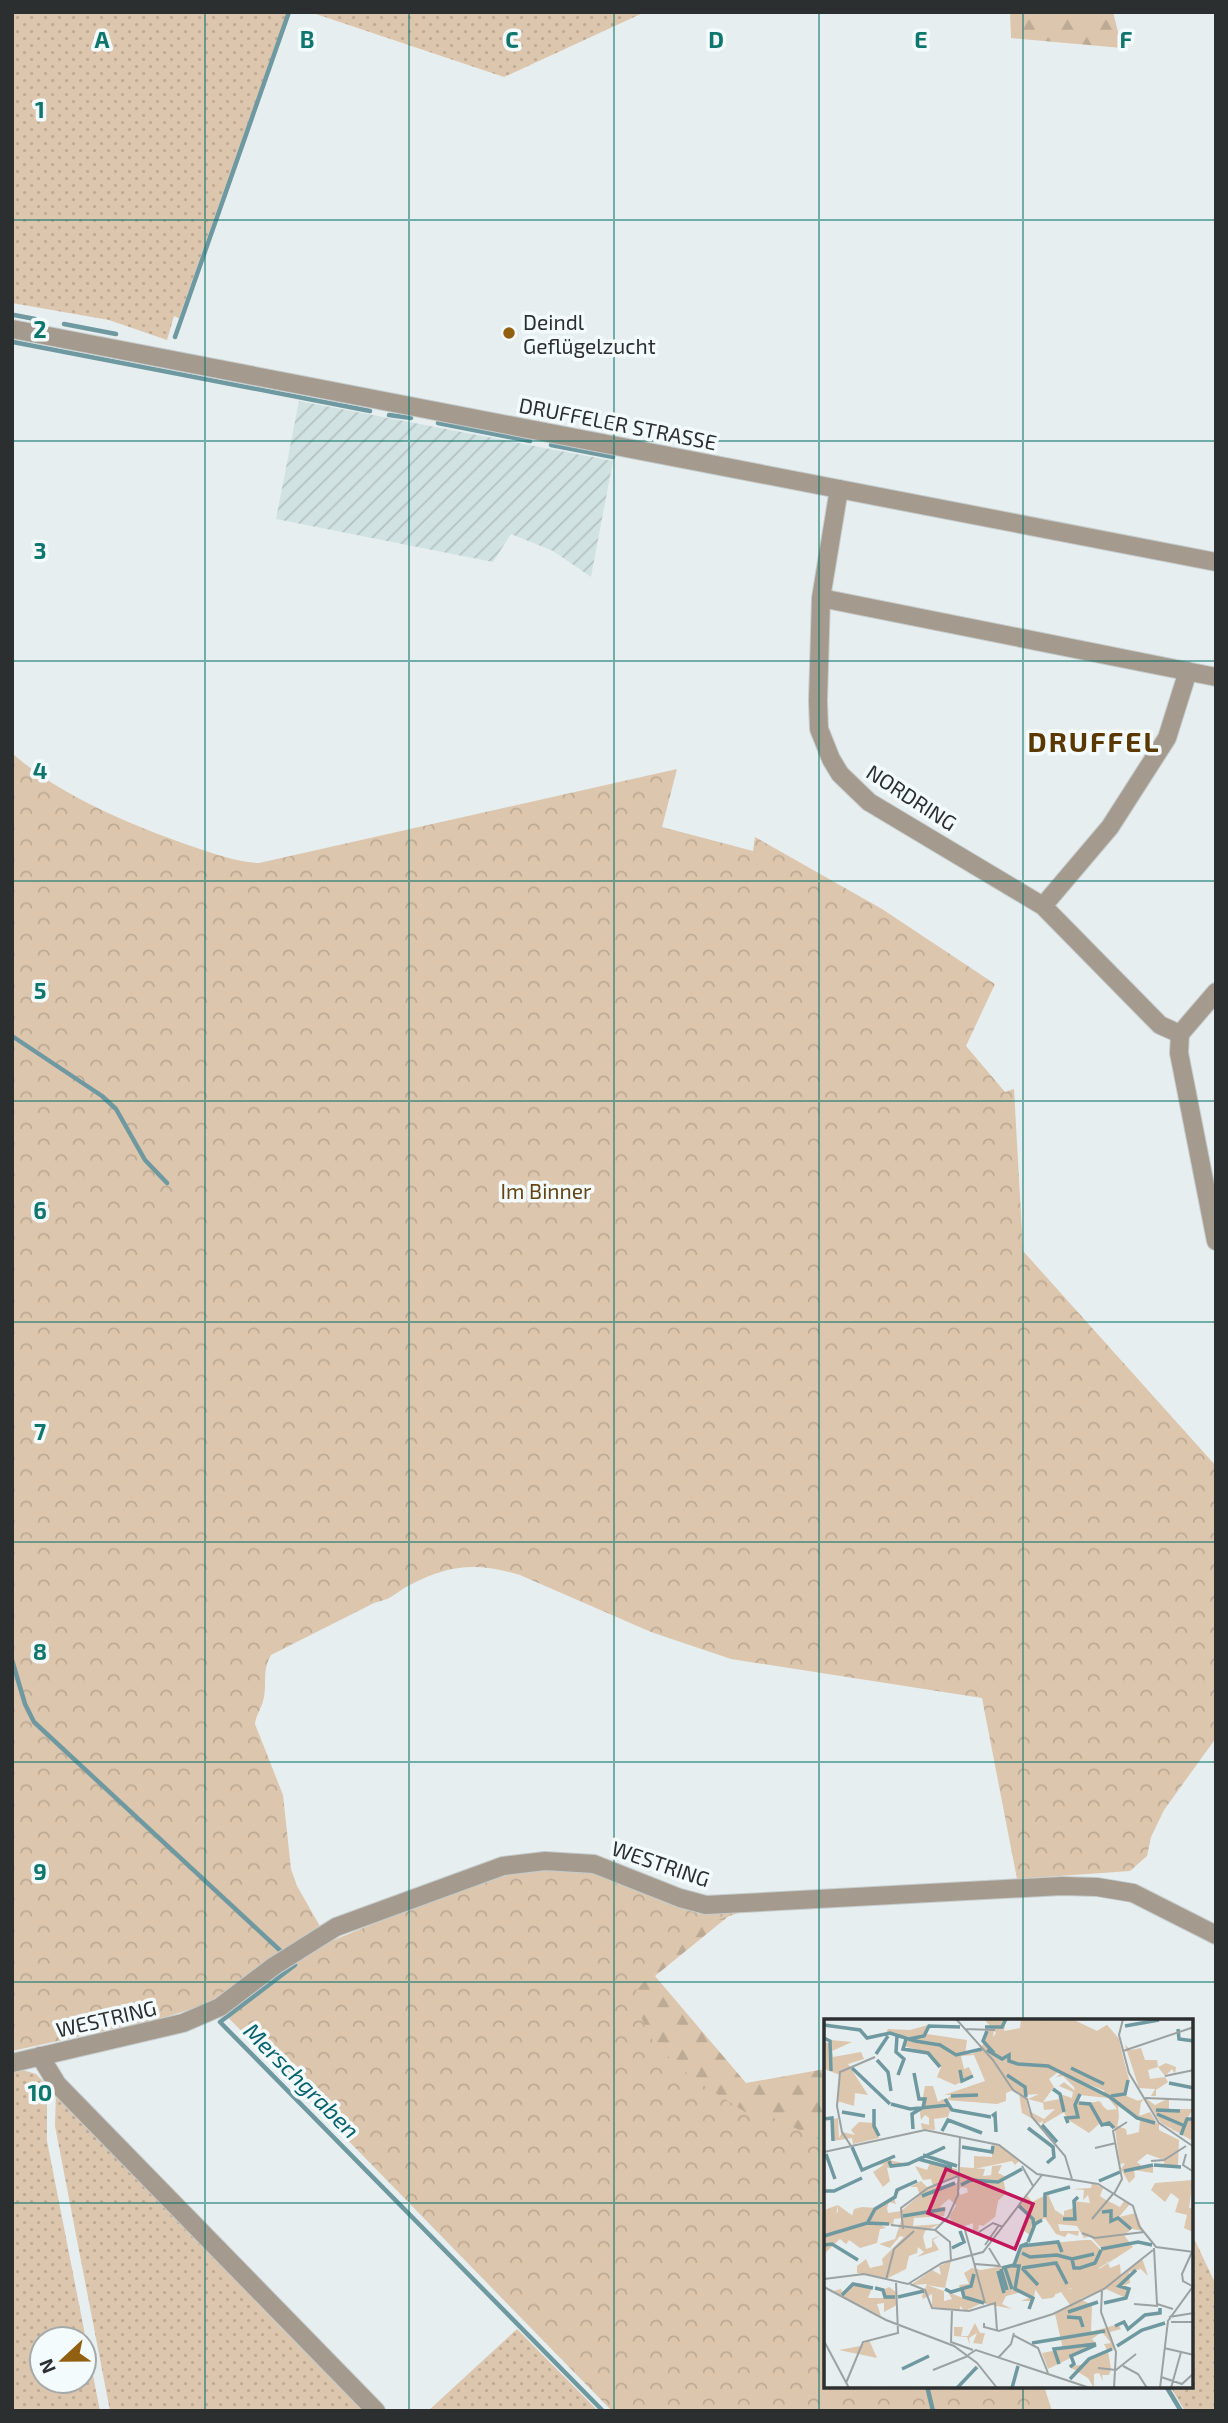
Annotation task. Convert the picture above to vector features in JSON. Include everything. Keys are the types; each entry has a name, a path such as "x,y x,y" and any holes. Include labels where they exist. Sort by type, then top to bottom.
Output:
{"street":[{"name":"DRUFFELER STRASSE","path":"12,329 1216,562"},
{"name":"NORDRING","path":"839,489 821,598 819,729 840,774 869,802 1043,906 1160,1025 1180,1034"},
{"path":"821,598 1216,677"},
{"path":"1043,906 1110,827 1167,738 1188,671"},
{"path":"1216,992 1180,1034 1179,1053 1213,1213 1216,1241"},
{"name":"WESTRING","path":"12,2063 183,2023 202,2016 220,2007 274,1965 337,1927 503,1866 545,1861 594,1864 705,1905 1062,1885 1097,1887 1133,1893 1216,1934"},
{"name":"WESTRING","path":"40,2056 57,2084 376,2411"}],"shaded area":[{"path":"299,401 613,461 591,577 553,551 511,534 493,562 276,519"}],"green space":[{"path":"12,12 287,12 179,318 174,316 167,340 109,320 12,303"},
{"path":"310,12 645,12 504,77"},
{"path":"1010,12 1113,12 1122,48 1011,38"},
{"name":"Im Binner","path":"12,753 52,783 100,809 212,853 259,863 677,769 662,827 753,851 755,837 882,909 995,984 966,1046 1005,1092 1014,1089 1023,1251 1216,1466 1216,1738 1164,1810 1151,1837 1147,1856 1130,1871 1017,1879 982,1698 731,1659 651,1632 520,1575 490,1568 463,1567 437,1573 271,1655 266,1667 263,1701 255,1724 283,1795 291,1869 297,1886 329,1942 468,1885 506,1873 574,1867 744,1911 695,1928 673,1948 636,1991 641,2017 655,2045 695,2080 750,2115 761,2112 824,2142 824,2388 1045,2388 1052,2411 612,2411 213,2002 163,2018 12,2051"},
{"path":"672,1915 730,1915 655,1976 746,2083 824,2069 824,2166 738,2127 648,2046 626,1991"},
{"path":"16,2068 36,2074 47,2085 47,2141 83,2325 28,2325 28,2395 97,2395 100,2411 12,2411 12,2069"},
{"path":"56,2091 366,2411 110,2411 98,2349 98,2325 93,2325 55,2126"},
{"path":"1193,2236 1216,2285 1216,2411 1185,2411 1171,2388 1193,2388"},
{"path":"517,2329 598,2411 428,2411"}],"waterway":[{"path":"175,337 289,12"},
{"path":"14,315 35,319"},
{"path":"64,324 116,334"},
{"path":"13,342 370,411"},
{"path":"389,415 411,418"},
{"path":"438,423 530,441"},
{"path":"551,445 613,457"},
{"path":"12,1036 102,1096 116,1109 145,1160 167,1183"},
{"name":"Merschgraben","path":"12,1660 25,1704 34,1722 285,1955"},
{"name":"Merschgraben","path":"291,1961 295,1965 220,2022 603,2411"},
{"path":"927,2388 933,2411"},
{"path":"1167,2388 1181,2411"}],"place":[{"name":"Deindl Geflügelzucht","path":"509,333"}],"district":[{"name":"DRUFFEL","path":"1094,741"}]}
